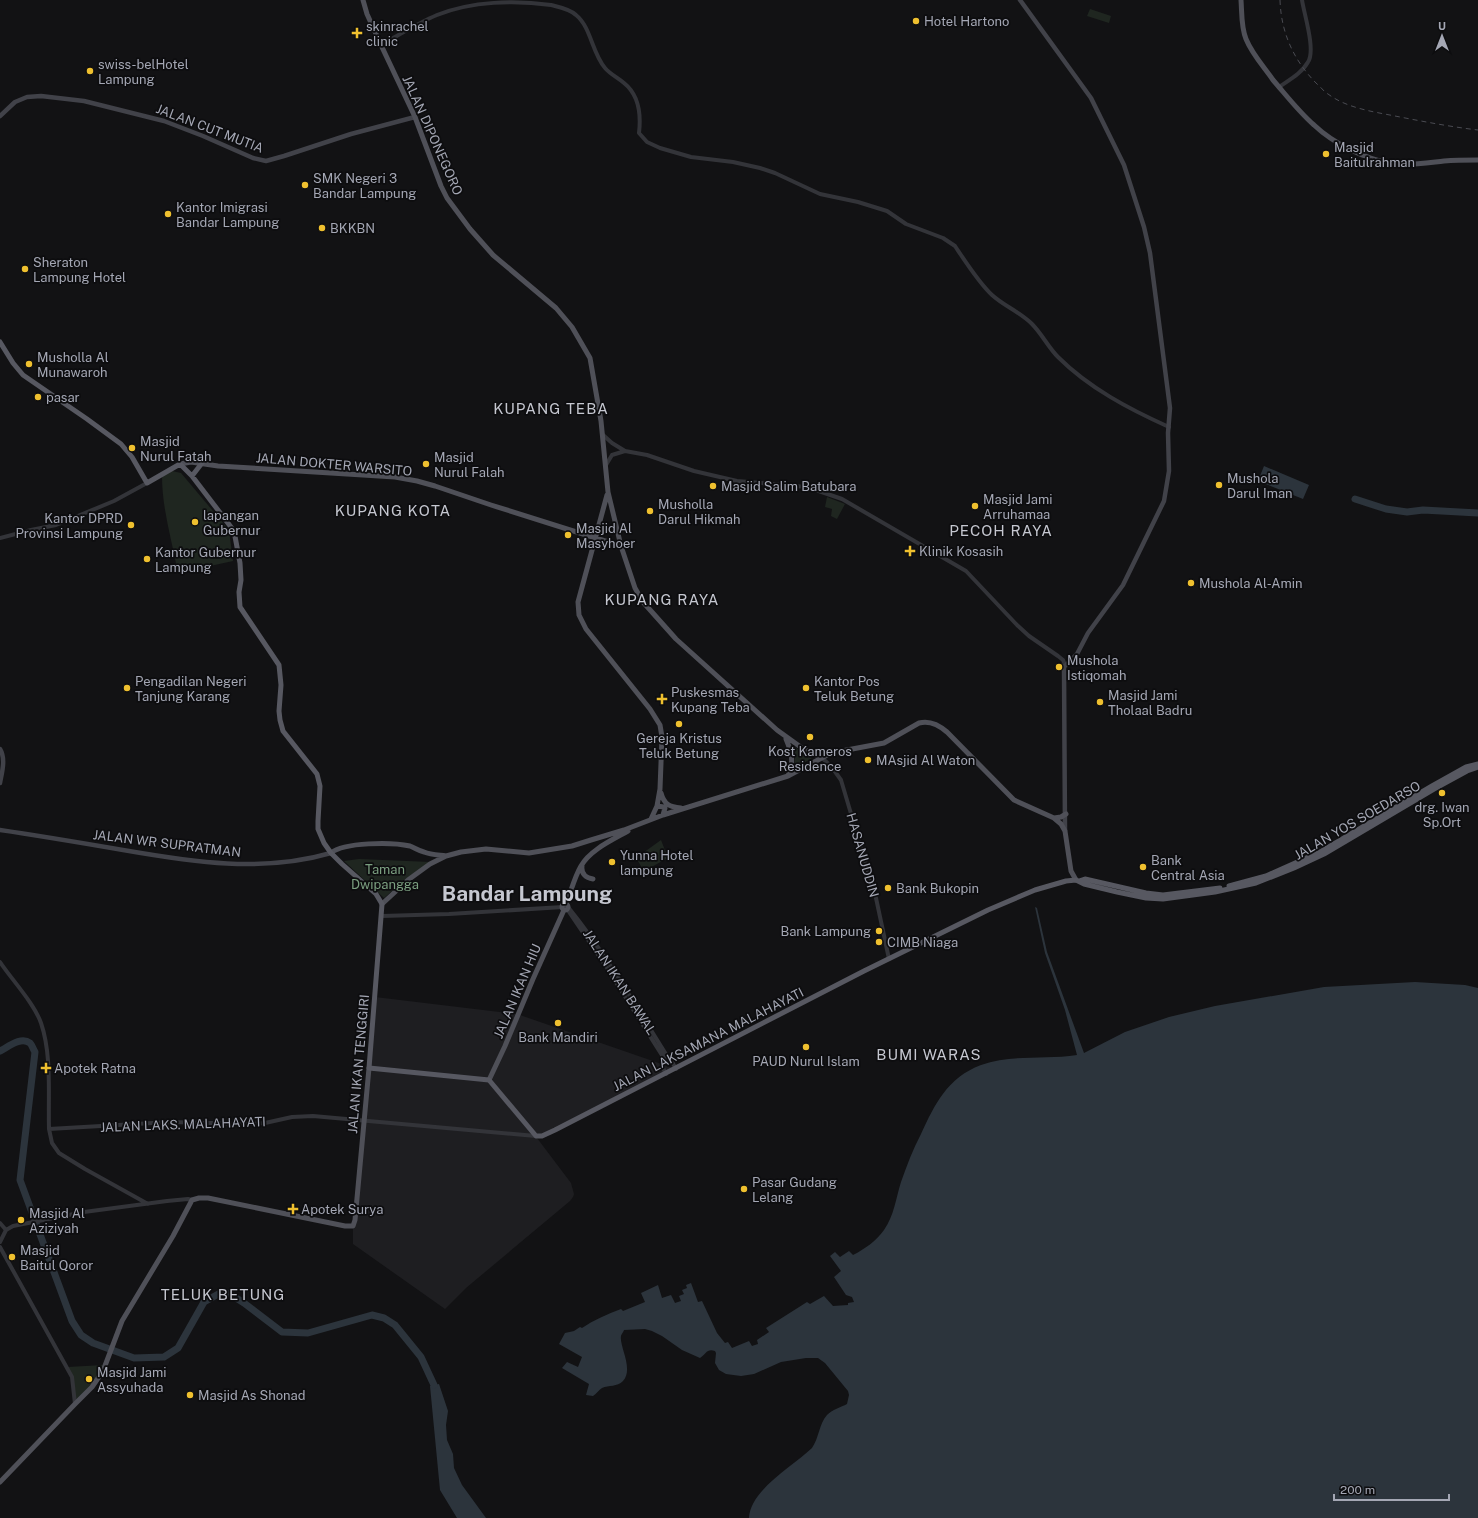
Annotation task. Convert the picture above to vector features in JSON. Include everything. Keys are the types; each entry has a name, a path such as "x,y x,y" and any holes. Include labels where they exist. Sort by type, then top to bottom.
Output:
{"highway":[{"path":"0,342 13,363 23,375 121,444 132,457 147,482 180,464 192,476 234,530 240,563 240,607 279,665 281,685 279,711 283,731 317,774 320,786 318,829 324,843 331,853 376,894 382,904"},
{"path":"192,476 202,463"},
{"name":"JALAN YOS SOEDARSO","path":"1345,839 1409,799 1466,767 1478,764"},
{"name":"JALAN YOS SOEDARSO","path":"1066,881 1078,881 1084,879 1146,893 1163,895 1221,888 1249,881 1292,865 1322,851 1467,771 1478,767"},
{"name":"JALAN LAKSAMANA MALAHAYATI","path":"536,1136 542,1136 555,1130 889,959 1024,894 1066,881"},
{"name":"JALAN IKAN TENGGIRI","path":"369,1068 382,904"},
{"path":"369,1068 489,1080 536,1136"}],"main road":[{"name":"JALAN DIPONEGORO","path":"363,0 367,14 415,117 441,186 458,214 493,254 556,308 582,344 592,363 608,492"},
{"path":"1020,0 1087,90 1119,154 1127,174 1144,227 1150,253 1169,400 1169,471 1166,494 1162,506 1123,585 1088,633 1077,654 1065,665 1063,675 1066,831 1071,871 1078,881"},
{"path":"1242,0 1243,26 1246,38 1257,58 1279,87 1313,125 1333,140 1368,157 1389,163 1406,164 1478,160"},
{"name":"JALAN CUT MUTIA","path":"0,116 15,102 27,96 55,97 84,101 164,121 253,158 266,161 351,134 415,117"},
{"name":"JALAN DOKTER WARSITO","path":"180,464 191,462 218,466 402,478 435,486 496,507 621,546"},
{"path":"608,492 621,546 635,588 649,610 676,639 786,738 822,758"},
{"path":"608,492 602,519 578,602 579,615 594,639 650,709 660,725 662,737 660,789 657,806 651,819"},
{"path":"602,519 606,514 614,515"},
{"path":"382,904 408,880 430,864 446,856 461,852 486,849 529,853 550,850 591,840 637,825 663,814 788,776 831,753 884,743 899,736 919,723 930,722 936,724 947,732 1016,801 1054,818 1066,831"},
{"path":"786,738 792,757 788,776"},
{"path":"0,748 3,760 0,783"},
{"path":"660,789 663,800 668,806 684,808"},
{"path":"657,806 665,808 663,814"},
{"path":"1054,818 1062,817 1066,814"},
{"path":"593,879 586,877 582,870 583,863 588,856 637,825"},
{"name":"JALAN WR SUPRATMAN","path":"0,830 141,853 226,864 260,864 301,860 331,853"},
{"path":"331,853 340,847 369,844 410,846 425,853 446,856"},
{"name":"JALAN IKAN HIU","path":"489,1080 566,907 578,871 583,863"},
{"path":"1066,881 1071,871"},
{"name":"JALAN IKAN TENGGIRI","path":"192,1200 208,1198 345,1226 353,1226 355,1220 369,1068"},
{"path":"0,1482 98,1380 122,1321 173,1236 192,1200"}],"street":[{"path":"381,45 439,15 466,7 487,3 505,0 528,1 544,3 572,12 577,15 584,24 599,59 606,69 626,84 635,96 640,111 639,133 647,142 660,148 692,157 733,162 767,170 820,194 858,202 887,211 906,224 947,240 955,246 990,293 1031,323 1048,346 1064,362 1093,386 1117,402 1169,427"},
{"path":"1279,87 1303,69 1309,61 1310,42 1302,0"},
{"path":"602,434 612,443 625,451 647,455 692,471 737,481 807,487 842,499 966,572 978,582 1016,625 1028,636 1063,660 1065,665"},
{"path":"605,465 612,455 625,451"},
{"path":"0,538 56,525 114,501 147,482"},
{"name":"HASANUDDIN","path":"822,758 831,766 841,780 876,898 889,959"},
{"path":"382,916 449,914 566,907"},
{"name":"JALAN IKAN BAWAL","path":"566,907 582,924 612,968 667,1059 673,1062 676,1069"},
{"path":"0,962 31,1006 40,1022 46,1042 49,1129 52,1143 59,1153 84,1170 148,1204"},
{"name":"JALAN IKAN BAWAL","path":"666,1074 662,1066 667,1059"},
{"name":"JALAN LAKS. MALAHAYATI","path":"49,1129 170,1122 251,1124 265,1123 300,1116 536,1136"},
{"path":"0,1242 6,1230 12,1226 28,1222 79,1213 188,1199 192,1200"},
{"path":"0,1223 6,1230"},
{"path":"0,1248 72,1377 75,1404"}],"shaded area":[{"path":"1264,466 1309,485 1303,499 1258,481"},
{"path":"1035,907 1037,908 1047,952 1084,1053 1125,1032 1169,1017 1215,1006 1324,987 1415,982 1465,985 1478,988 1478,1518 749,1518 751,1508 764,1488 812,1448 822,1423 827,1415 847,1404 849,1395 848,1391 825,1363 818,1358 806,1358 781,1362 754,1374 741,1376 726,1374 719,1370 715,1363 715,1351 710,1350 700,1358 682,1350 662,1336 645,1329 624,1330 621,1335 621,1340 627,1364 626,1376 623,1381 618,1384 602,1388 593,1396 586,1395 589,1384 562,1368 567,1362 578,1367 582,1357 559,1344 565,1333 574,1331 580,1327 582,1328 621,1309 623,1311 645,1302 641,1293 658,1285 662,1298 671,1295 675,1303 681,1301 679,1296 684,1294 682,1290 687,1288 686,1285 691,1283 698,1302 702,1301 717,1333 725,1343 728,1342 732,1348 749,1341 752,1346 758,1344 757,1340 769,1332 766,1328 807,1302 810,1304 824,1296 833,1306 848,1305 848,1303 854,1302 852,1297 846,1295 834,1277 841,1271 830,1256 835,1252 840,1257 849,1251 853,1255 870,1244 884,1230 892,1213 901,1182 915,1145 937,1102 951,1085 969,1070 993,1062 1017,1058 1077,1055 1065,1010 1045,953"},
{"path":"375,997 517,1014 676,1069 537,1138 571,1183 574,1194 573,1197 466,1288 445,1309 353,1244 353,1226"},
{"path":"439,1384 448,1411 446,1425 447,1440 453,1454 454,1468 462,1485 486,1518 457,1518 440,1490 430,1386"}],"green space":[{"path":"1090,9 1111,16 1109,23 1087,16"},
{"name":"lapangan Gubernur","path":"172,471 181,473 229,530 233,561 178,573 165,513 162,488 162,476"},
{"path":"827,497 845,504 837,519 831,516 832,509 825,507"},
{"path":"790,744 812,758 794,769 795,756"},
{"path":"661,840 668,858 644,871 636,858"},
{"name":"Taman Dwipangga","path":"359,859 431,862 407,878 384,898 344,861"},
{"path":"103,1365 97,1379 75,1403 73,1381 68,1367"}],"waterway":[{"path":"1355,499 1386,509 1407,512 1423,510 1478,513"},
{"path":"0,1051 19,1041 26,1041 30,1043 35,1052 20,1180 72,1321 81,1335 93,1343 134,1358 164,1357 178,1348 204,1302 222,1292 230,1294 244,1303 282,1332 308,1333 372,1315 384,1318 395,1325 421,1357 434,1385"}],"railway":[{"path":"1280,0 1283,24 1295,56 1317,84 1336,99 1353,107 1362,109 1429,123 1478,130"}],"place":[{"name":"Hotel Hartono","path":"916,21"},
{"name":"skinrachel clinic","path":"357,33"},
{"name":"swiss-belHotel Lampung","path":"90,71"},
{"name":"Masjid Baitulrahman","path":"1326,154"},
{"name":"SMK Negeri 3 Bandar Lampung","path":"305,185"},
{"name":"Kantor Imigrasi Bandar Lampung","path":"168,214"},
{"name":"BKKBN","path":"322,228"},
{"name":"Sheraton Lampung Hotel","path":"25,269"},
{"name":"Musholla Al Munawaroh","path":"29,364"},
{"name":"pasar","path":"38,397"},
{"name":"Masjid Nurul Fatah","path":"132,448"},
{"name":"Masjid Nurul Falah","path":"426,464"},
{"name":"Mushola Darul Iman","path":"1219,485"},
{"name":"Masjid Salim Batubara","path":"713,486"},
{"name":"Masjid Jami Arruhamaa","path":"975,506"},
{"name":"Musholla Darul Hikmah","path":"650,511"},
{"name":"lapangan Gubernur","path":"195,522"},
{"name":"Kantor DPRD Provinsi Lampung","path":"131,525"},
{"name":"Masjid Al Masyhoer","path":"568,535"},
{"name":"Klinik Kosasih","path":"910,551"},
{"name":"Kantor Gubernur Lampung","path":"147,559"},
{"name":"Mushola Al-Amin","path":"1191,583"},
{"name":"Mushola Istiqomah","path":"1059,667"},
{"name":"Pengadilan Negeri Tanjung Karang","path":"127,688"},
{"name":"Kantor Pos Teluk Betung","path":"806,688"},
{"name":"Puskesmas Kupang Teba","path":"662,699"},
{"name":"Masjid Jami Tholaal Badru","path":"1100,702"},
{"name":"Gereja Kristus Teluk Betung","path":"679,724"},
{"name":"Kost Kameros Residence","path":"810,737"},
{"name":"MAsjid Al Waton","path":"868,760"},
{"name":"drg. Iwan Sp.Ort","path":"1442,793"},
{"name":"Yunna Hotel lampung","path":"612,862"},
{"name":"Bank Central Asia","path":"1143,867"},
{"name":"Bank Bukopin","path":"888,888"},
{"name":"Bank Lampung","path":"879,931"},
{"name":"CIMB Niaga","path":"879,942"},
{"name":"Bank Mandiri","path":"558,1023"},
{"name":"PAUD Nurul Islam","path":"806,1047"},
{"name":"Apotek Ratna","path":"46,1068"},
{"name":"Pasar Gudang Lelang","path":"744,1189"},
{"name":"Apotek Surya","path":"293,1209"},
{"name":"Masjid Al Aziziyah","path":"21,1220"},
{"name":"Masjid Baitul Qoror","path":"12,1257"},
{"name":"Masjid Jami Assyuhada","path":"89,1379"},
{"name":"Masjid As Shonad","path":"190,1395"}],"district":[{"name":"KUPANG TEBA","path":"551,409"},
{"name":"KUPANG KOTA","path":"393,511"},
{"name":"PECOH RAYA","path":"1001,531"},
{"name":"KUPANG RAYA","path":"662,600"},
{"name":"Bandar Lampung","path":"527,894"},
{"name":"BUMI WARAS","path":"929,1055"},
{"name":"TELUK BETUNG","path":"223,1295"}]}
